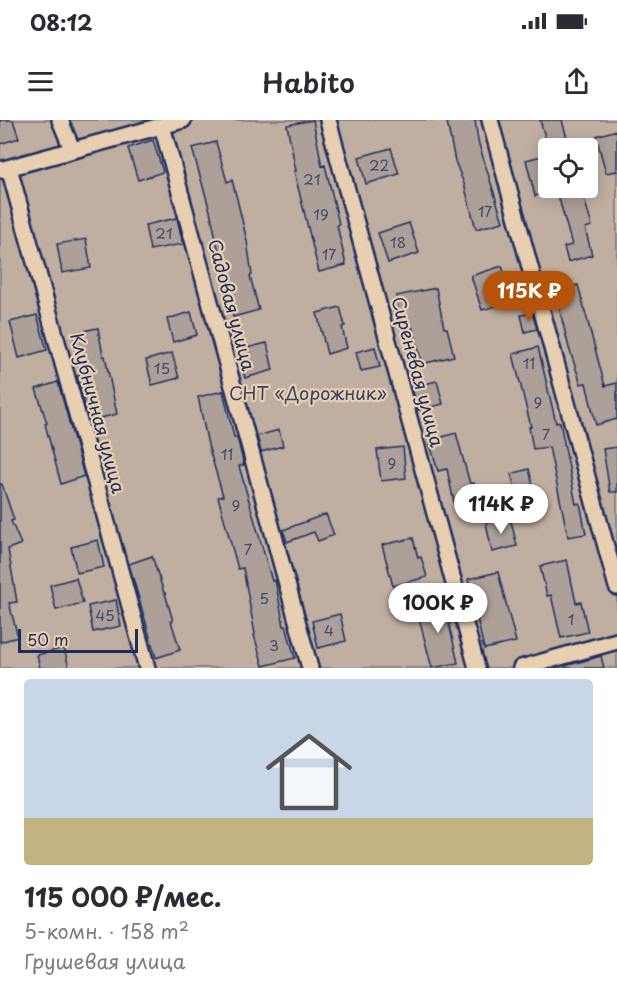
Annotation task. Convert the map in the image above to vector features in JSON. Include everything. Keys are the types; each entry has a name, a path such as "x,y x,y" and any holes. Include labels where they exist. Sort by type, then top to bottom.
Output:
{"street":[{"path":"60,120 72,149"},
{"path":"5,169 183,120"},
{"name":"Сиреневая улица","path":"328,120 477,668"},
{"path":"490,120 617,587"},
{"name":"Садовая улица","path":"162,126 310,668"},
{"name":"Клубничная улица","path":"5,169 147,668"},
{"path":"521,668 566,662 617,641"}],"green space":[{"name":"СНТ «Дорожник»","path":"0,120 617,120 617,668 0,668"}],"building":[{"path":"0,120 13,120 19,138 0,144"},
{"path":"313,120 322,166 325,165 339,224 337,225 346,265 319,272 294,171 296,171 287,125"},
{"path":"475,120 478,141 503,222 476,229 464,184 455,161 447,122"},
{"path":"540,120 562,120 567,138 545,138"},
{"path":"617,130 617,171 606,173 596,136"},
{"path":"153,140 163,172 138,180 128,148"},
{"path":"216,142 227,182 232,180 237,199 247,241 252,275 250,276 259,310 233,317 210,211 192,148"},
{"path":"391,148 399,174 366,184 359,157"},
{"path":"538,157 538,195 535,196 526,160"},
{"path":"559,198 584,198 592,226 585,228 592,255 568,262 564,247 572,245"},
{"path":"177,218 183,244 150,250 145,225"},
{"path":"409,223 419,253 388,263 378,233"},
{"path":"86,239 91,268 62,273 57,244"},
{"path":"502,266 513,301 482,310 471,276"},
{"path":"578,285 605,386 617,383 617,419 596,425 586,383 581,384 569,348 555,291"},
{"path":"436,288 444,328 447,328 454,356 422,364 413,328 402,330 396,296"},
{"path":"340,307 347,348 327,354 317,313"},
{"path":"191,312 197,335 173,342 167,319"},
{"path":"532,313 537,329 525,332 521,315"},
{"path":"37,315 47,350 19,358 10,322"},
{"path":"98,328 117,414 89,421 77,376 80,375 73,333"},
{"path":"267,343 273,370 245,378 238,350"},
{"path":"375,347 380,367 361,371 356,352"},
{"path":"538,347 556,423 560,422 576,504 580,503 586,534 568,537 549,447 533,449 529,427 531,427 513,354"},
{"path":"172,353 179,378 152,385 146,360"},
{"path":"437,381 443,404 418,410 412,387"},
{"path":"58,382 84,476 61,484 45,424 47,423 36,389"},
{"path":"223,391 234,437 237,437 244,465 239,466 272,581 275,580 284,626 286,626 295,658 263,666 254,635 243,568 238,569 218,497 223,496 208,445 198,397"},
{"path":"279,430 283,446 261,452 257,436"},
{"path":"456,433 470,484 474,483 479,507 456,512 447,469 438,471 429,441"},
{"path":"403,447 406,478 381,481 377,450"},
{"path":"617,447 617,492 610,492 603,449"},
{"path":"529,469 534,490 517,495 511,474"},
{"path":"0,484 2,484 14,520 11,521 21,544 8,549 17,602 9,603 18,637 0,642"},
{"path":"326,514 334,535 318,541 314,532 287,542 283,530"},
{"path":"510,517 517,546 492,552 486,523"},
{"path":"413,538 418,558 421,557 427,577 393,586 382,545"},
{"path":"98,540 104,567 77,573 71,547"},
{"path":"152,556 165,593 180,650 156,658 129,564"},
{"path":"567,560 576,603 581,602 588,632 561,638 551,595 547,596 540,566"},
{"path":"498,572 516,642 484,649 468,579"},
{"path":"76,578 83,603 56,610 50,585"},
{"path":"116,600 121,626 93,632 88,606"},
{"path":"446,600 458,663 432,668 416,607"},
{"path":"340,614 346,641 318,648 312,621"},
{"path":"64,648 69,668 40,668 37,655"},
{"path":"601,656 604,668 565,668 565,666"}]}
